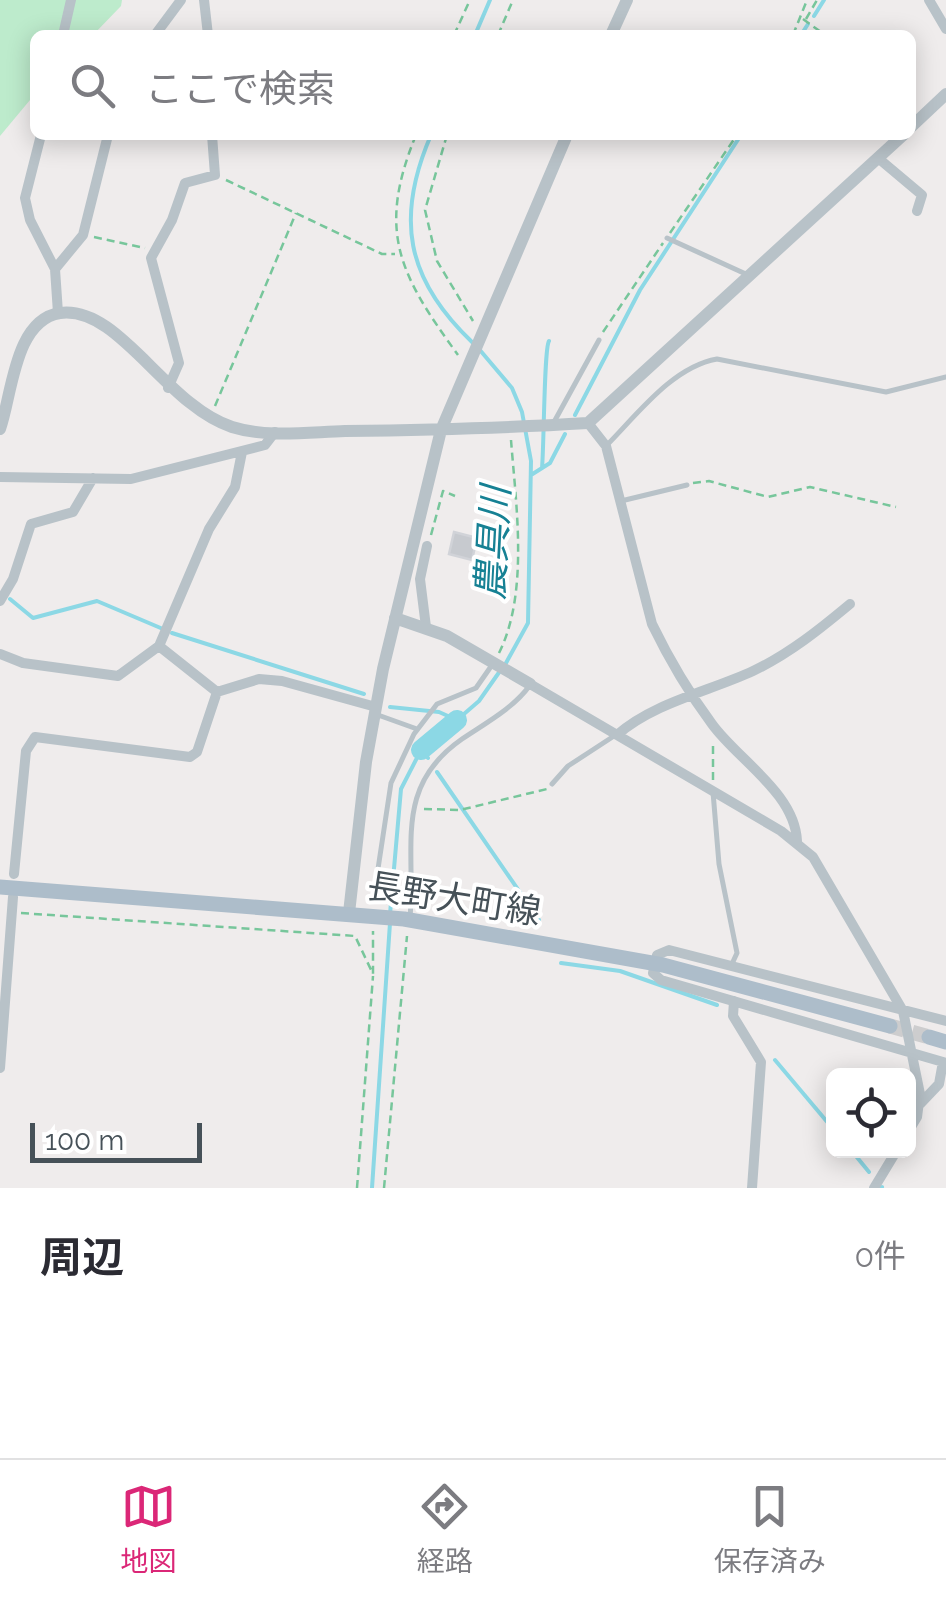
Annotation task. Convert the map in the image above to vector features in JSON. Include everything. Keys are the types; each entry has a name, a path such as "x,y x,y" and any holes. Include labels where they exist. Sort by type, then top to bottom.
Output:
{"main road":[{"name":"長野大町線","path":"6,892 350,913 407,920 653,964 890,1026"},
{"path":"928,1037 946,1042"}],"street":[{"path":"63,30 71,0"},
{"path":"159,30 181,0"},
{"path":"204,0 207,30"},
{"path":"613,30 626,0"},
{"path":"929,0 946,29"},
{"path":"916,122 945,96"},
{"path":"39,140 25,198 30,220 55,269 58,313"},
{"path":"55,269 83,235 107,140"},
{"path":"168,388 179,363 151,258 185,183 215,175 212,140"},
{"path":"350,913 375,711 394,618 442,430 468,360 565,140"},
{"path":"0,429 25,346 42,321 58,313 100,320 168,388 210,417 244,430 442,430 588,424 897,140"},
{"path":"878,158 922,195 917,210"},
{"path":"588,424 606,446 652,624 692,696 715,729 767,784 793,825 797,841"},
{"path":"0,476 131,479 242,452 266,444 275,432"},
{"path":"0,654 23,663 118,676 159,646 209,529 235,487 242,452"},
{"path":"0,601 13,578 31,524 73,512 93,478"},
{"path":"426,628 420,579 428,546"},
{"path":"617,734 790,650 850,604"},
{"path":"394,618 426,628 496,664 797,841 813,857 904,1011 920,1104"},
{"path":"159,646 218,692"},
{"path":"218,692 259,680 282,681 375,711"},
{"path":"14,874 26,751 34,737 190,758 203,737 218,692"},
{"path":"0,1068 12,912 6,892"},
{"path":"916,1113 939,1084 944,1062 661,980 652,973 653,964 657,955 669,950 946,1021"},
{"path":"734,1001 733,1016 761,1062 752,1188"},
{"path":"874,1188 892,1158"}],"lane":[{"path":"667,238 751,277"},
{"path":"551,426 599,340"},
{"path":"606,446 662,389 707,361 717,359 886,392 946,376"},
{"path":"621,502 687,485"},
{"path":"376,882 390,784 418,729 437,704 476,688 496,664"},
{"path":"407,920 413,808 419,785 436,762 527,682"},
{"path":"375,711 418,729"},
{"path":"552,784 568,766 617,734"},
{"path":"712,792 719,864 737,953 731,966"}],"path":[{"path":"456,30 470,0"},
{"path":"500,30 513,0"},
{"path":"804,19 808,0"},
{"path":"796,30 817,0"},
{"path":"804,19 818,30"},
{"path":"414,140 395,201 398,254 427,308 468,360"},
{"path":"445,140 429,186 425,210 429,233 450,287 481,331"},
{"path":"215,175 382,254 398,254"},
{"path":"210,417 296,213"},
{"path":"83,235 156,250"},
{"path":"496,664 512,624 514,428"},
{"path":"687,485 710,481 768,497 810,487 896,507"},
{"path":"428,546 443,491 455,496"},
{"path":"712,792 715,729"},
{"path":"413,808 460,810 498,798 544,792 552,784"},
{"path":"12,912 355,936 373,974"},
{"path":"357,1188 377,916"},
{"path":"384,1188 407,920"}],"green space":[{"path":"0,0 122,0 98,30 30,30 30,100 0,136"}],"building":[{"path":"454,532 477,538 472,560 449,554"}],"waterway":[{"name":"農具川","path":"477,30 490,0"},
{"path":"814,16 824,0"},
{"path":"804,30 808,24"},
{"name":"農具川","path":"429,140 413,194 413,246 433,295 472,342"},
{"path":"575,415 640,290 738,140"},
{"path":"542,468 549,341"},
{"name":"農具川","path":"479,349 512,388 522,412 531,461 528,623 506,663"},
{"path":"531,475 550,463 565,434"},
{"path":"10,599 33,618 97,601 163,629"},
{"path":"172,633 364,694"},
{"name":"農具川","path":"390,707 439,712 457,720 479,701 500,671"},
{"name":"農具川","path":"421,750 457,720"},
{"name":"農具川","path":"390,914 401,789 421,750 428,758"},
{"path":"437,772 539,920"},
{"name":"農具川","path":"372,1188 390,923"},
{"path":"561,963 620,971 717,1005"},
{"path":"775,1060 826,1121"},
{"path":"858,1158 869,1172"}],"tunnel":[{"path":"890,1026 929,1037"}]}
